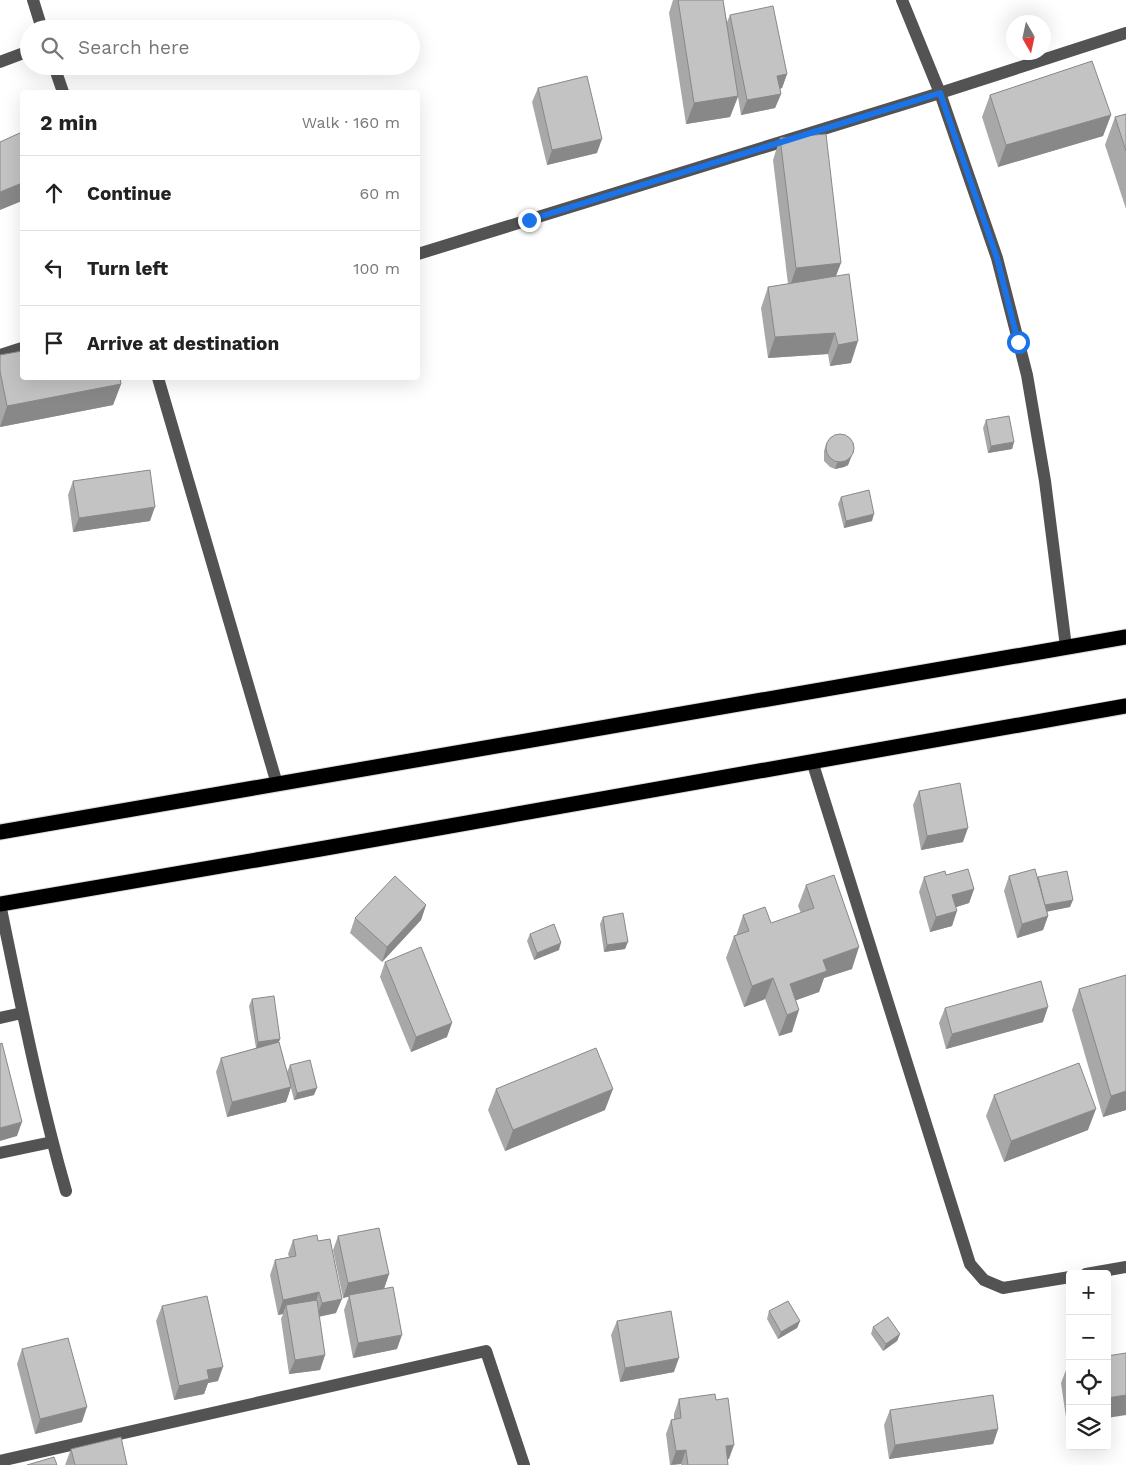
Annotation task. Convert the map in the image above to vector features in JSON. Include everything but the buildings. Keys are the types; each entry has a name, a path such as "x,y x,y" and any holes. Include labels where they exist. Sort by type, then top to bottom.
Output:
{"highway":[{"path":"0,832 1126,637"},
{"path":"0,904 1126,706"}],"street":[{"path":"33,0 39,20"},
{"path":"902,0 940,93 997,258 1027,375 1046,481 1066,647"},
{"path":"420,253 940,93 1126,33"},
{"path":"0,62 20,54"},
{"path":"57,75 62,90"},
{"path":"0,355 20,349"},
{"path":"159,380 277,784"},
{"path":"812,761 970,1264 984,1280 1004,1288 1066,1277"},
{"path":"0,904 22,1014 52,1142 66,1192"},
{"path":"0,1018 22,1014"},
{"path":"0,1153 52,1142"},
{"path":"1109,1270 1126,1267"},
{"path":"0,1461 486,1351 524,1465"}],"route":[{"path":"529,220 940,93 997,258 1018,342"}]}
